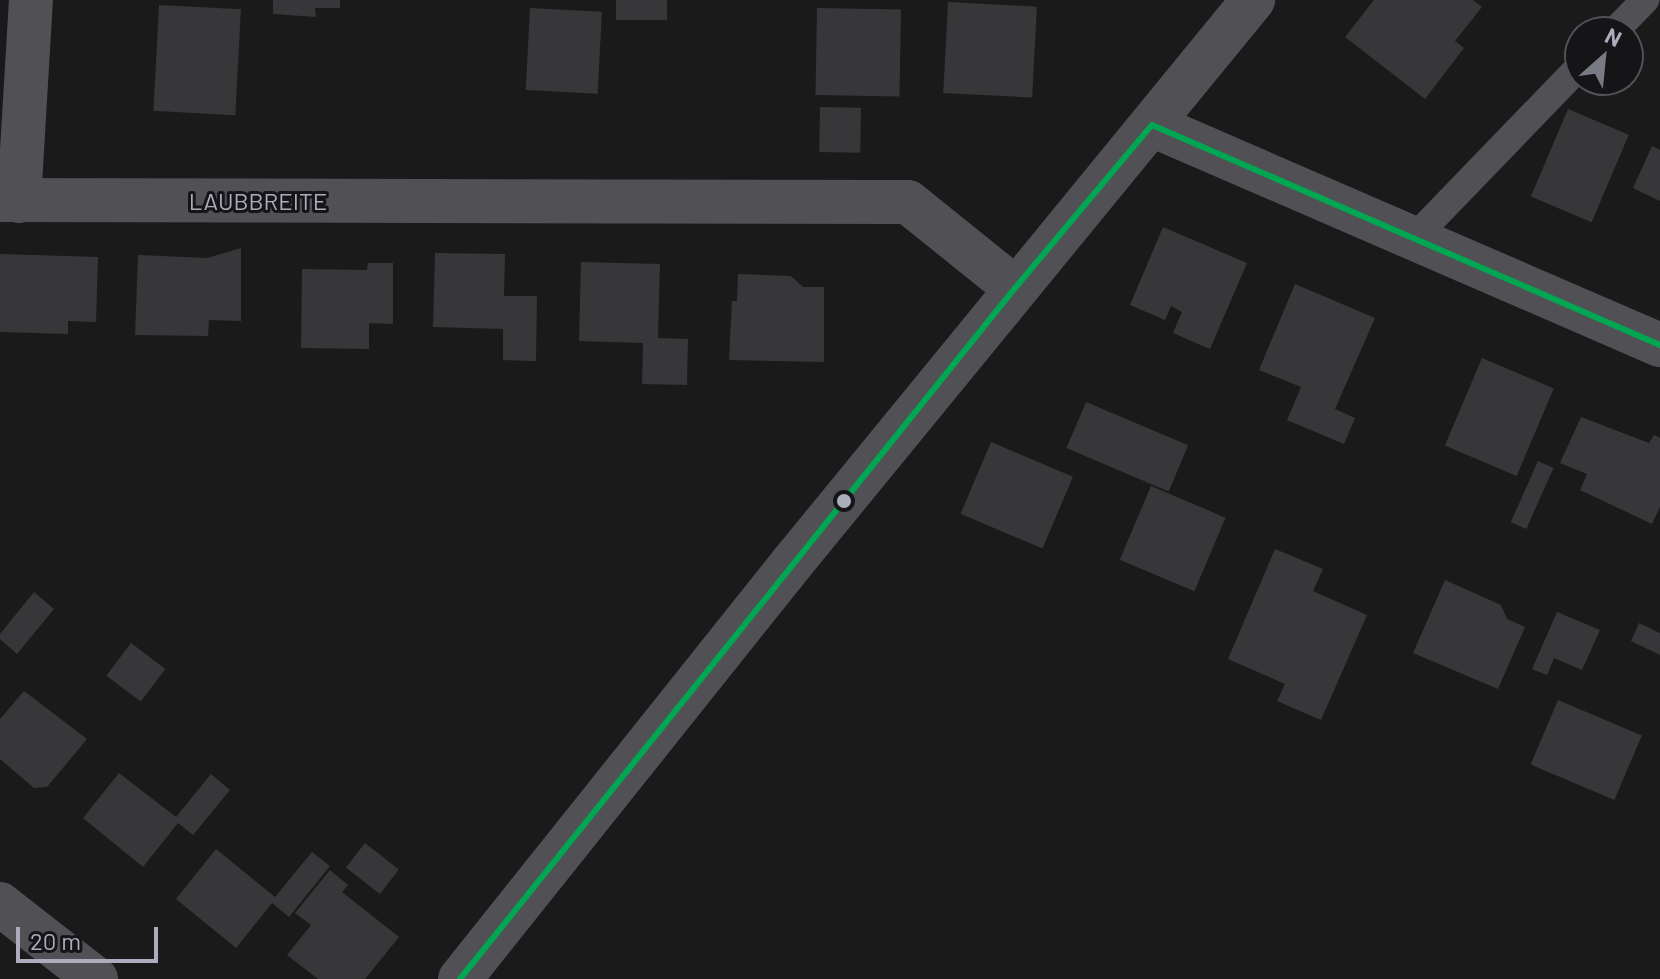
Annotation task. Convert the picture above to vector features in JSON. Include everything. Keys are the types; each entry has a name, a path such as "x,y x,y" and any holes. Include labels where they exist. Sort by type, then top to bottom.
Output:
{"street":[{"path":"9,201 31,0"},
{"path":"460,979 1015,288 1253,0"},
{"path":"1152,125 1660,345"},
{"name":"LAUBBREITE","path":"9,201 908,202 1015,288"},
{"path":"0,904 84,976"}],"lane":[{"path":"1630,16 1645,0"},
{"path":"1413,239 1564,83"}],"building":[{"path":"273,0 340,0 340,8 315,8 316,17 273,14"},
{"path":"616,0 667,0 667,20 616,20"},
{"path":"1374,0 1473,0 1482,7 1455,41 1464,48 1425,99 1345,37"},
{"path":"948,2 1037,7 1032,98 943,93"},
{"path":"159,5 241,9 235,115 153,111"},
{"path":"530,8 602,12 598,94 526,90"},
{"path":"817,8 901,9 899,96 815,95"},
{"path":"820,107 861,108 860,153 819,152"},
{"path":"1568,109 1629,135 1592,222 1531,196"},
{"path":"1652,146 1660,150 1660,201 1633,188"},
{"path":"1163,227 1247,263 1210,349 1173,333 1182,312 1171,306 1165,320 1130,305"},
{"path":"241,248 241,321 209,320 208,336 135,335 138,255 207,258"},
{"path":"435,253 505,254 504,296 537,296 536,361 503,360 503,329 433,327"},
{"path":"0,254 98,257 96,322 68,321 68,334 0,332"},
{"path":"581,262 660,264 658,338 688,339 687,385 642,384 643,343 579,341"},
{"path":"368,263 393,263 393,324 369,323 369,349 301,348 302,269 367,270"},
{"path":"738,274 791,276 803,287 824,287 824,362 729,360 732,301 737,301"},
{"path":"1295,284 1375,318 1335,409 1355,418 1344,444 1287,420 1301,387 1259,370"},
{"path":"1482,358 1554,388 1517,476 1445,445"},
{"path":"1086,402 1188,445 1169,491 1066,448"},
{"path":"1581,417 1649,443 1654,435 1660,438 1660,507 1652,524 1580,490 1587,474 1560,463"},
{"path":"991,442 1073,477 1042,549 961,514"},
{"path":"1538,461 1554,468 1526,529 1511,522"},
{"path":"1151,486 1226,518 1194,591 1120,560"},
{"path":"1275,549 1323,569 1313,591 1367,615 1321,720 1277,701 1285,684 1228,659"},
{"path":"1445,580 1501,605 1507,619 1525,627 1498,689 1413,653"},
{"path":"34,592 54,609 17,654 0,639 0,634"},
{"path":"1557,612 1600,630 1582,670 1554,658 1547,675 1532,669"},
{"path":"1639,623 1660,633 1660,655 1631,641"},
{"path":"131,643 165,669 141,702 106,676"},
{"path":"24,691 87,739 47,787 34,788 0,759 0,719"},
{"path":"1558,700 1642,736 1614,800 1531,764"},
{"path":"119,773 176,817 211,774 230,790 193,835 178,823 143,867 83,818"},
{"path":"365,843 399,869 380,894 346,867"},
{"path":"216,849 275,897 312,852 330,866 289,917 272,903 236,948 176,899"},
{"path":"330,870 348,885 342,892 399,937 365,979 318,979 287,955 311,925 295,913"}],"transit line":[{"path":"460,979 1015,288 1152,125 1660,345"}]}
